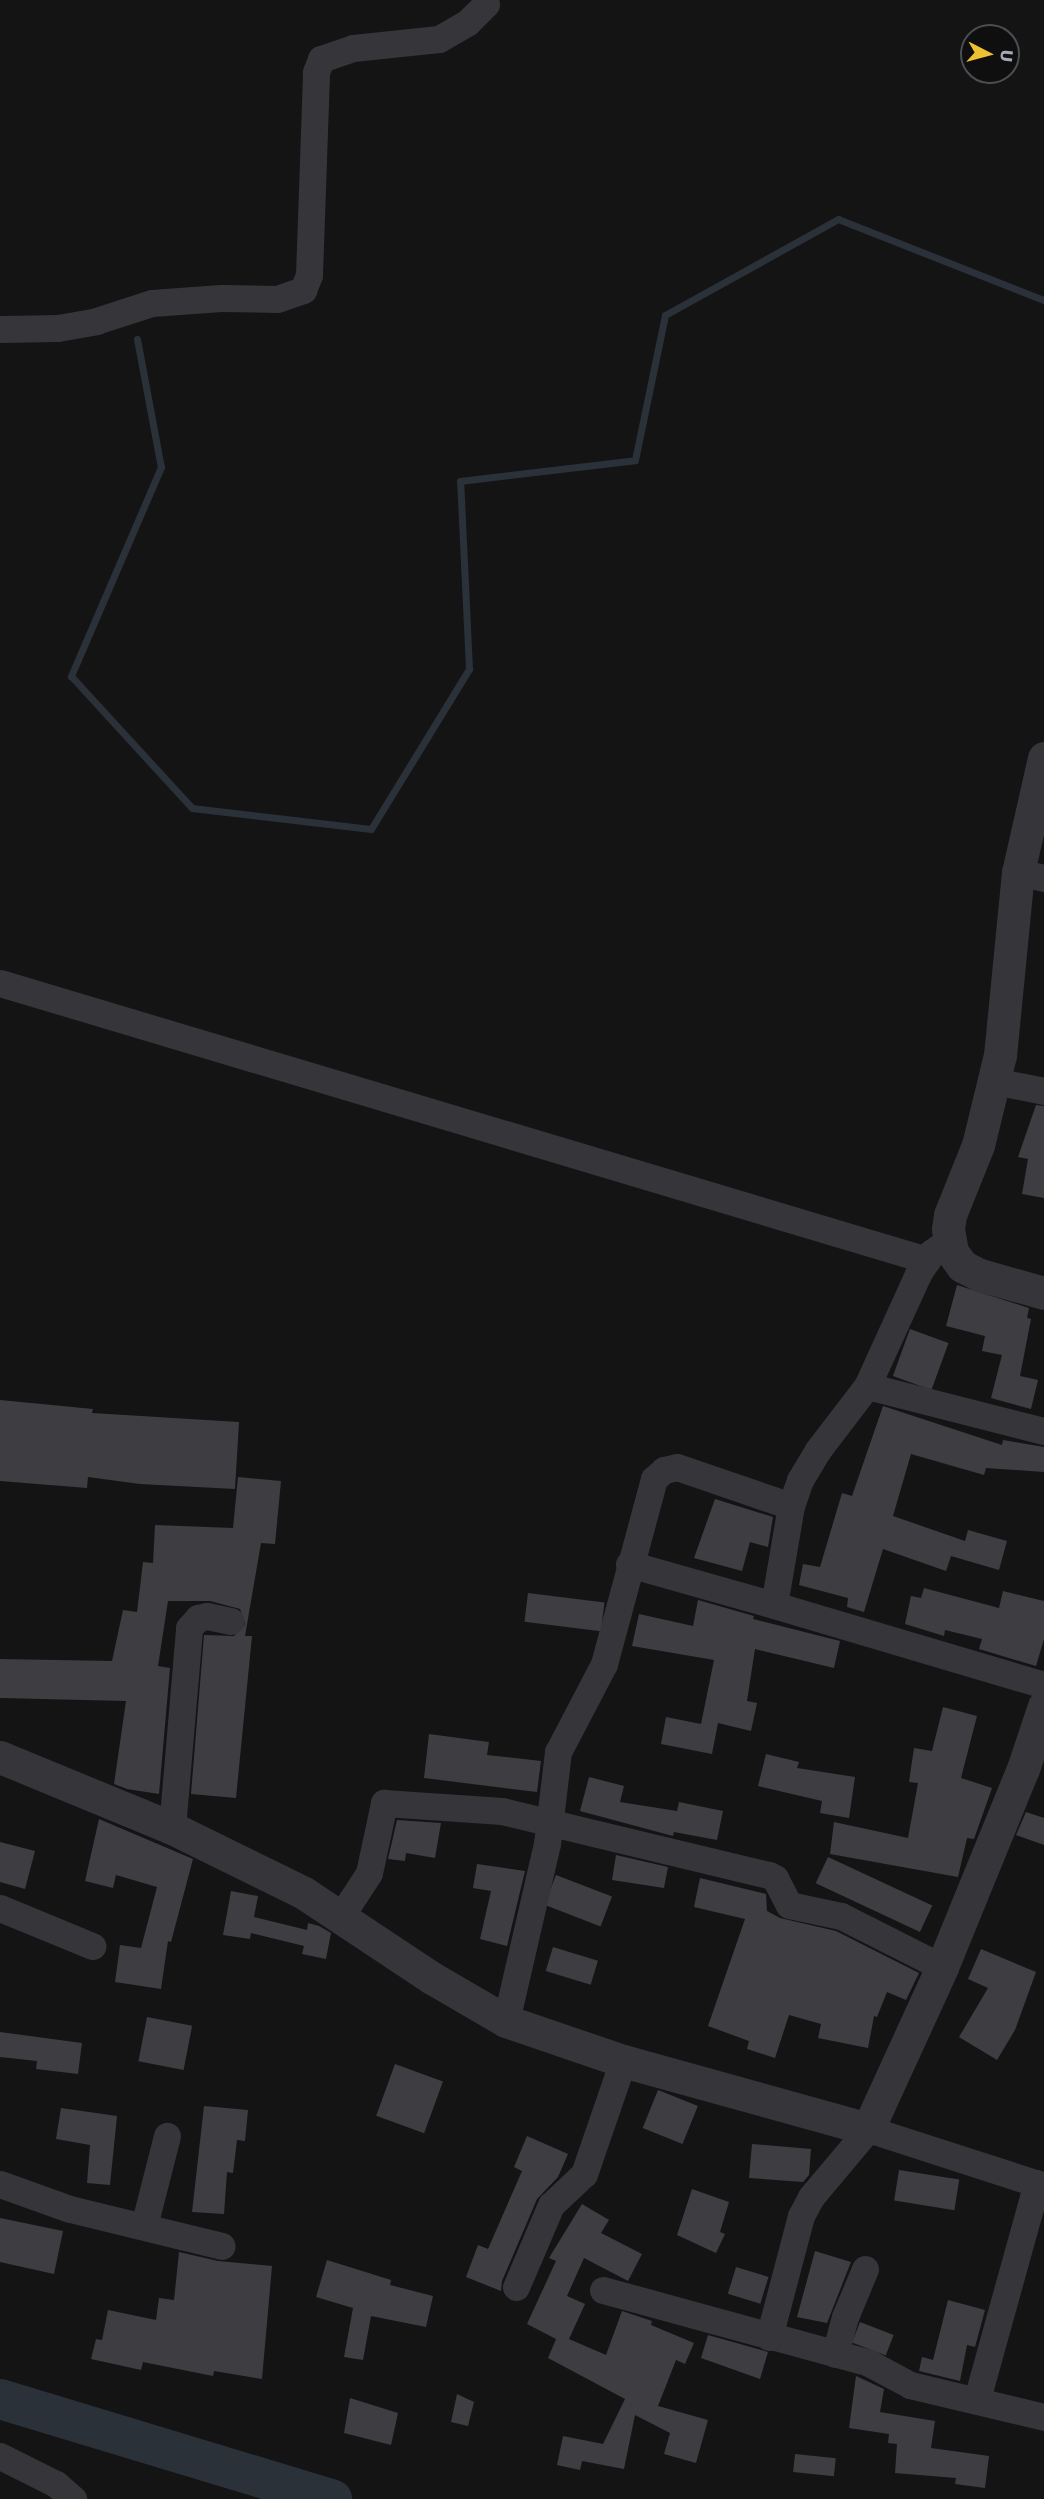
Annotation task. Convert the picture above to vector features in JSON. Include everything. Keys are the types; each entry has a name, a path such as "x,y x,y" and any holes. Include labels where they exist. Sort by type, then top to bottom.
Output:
{"street":[{"path":"0,329 14,332 67,326 152,303 212,298 277,299 303,290 309,275 316,72 321,59 353,48 439,39 467,23 486,4"},
{"path":"774,1605 791,1506 800,1480 818,1450 867,1386 938,1250 978,1145 994,1081 1031,875 1044,758"},
{"path":"0,983 938,1250 980,1275 1044,1293"},
{"path":"994,1081 1044,1091"},
{"path":"867,1386 1044,1431"},
{"path":"506,2021 549,1820 558,1752 604,1664 648,1489 664,1470 677,1467 791,1506"},
{"path":"630,1564 1044,1685"},
{"path":"172,1828 189,1628 198,1618 207,1616 230,1621"},
{"path":"769,2337 801,2216 811,2197 867,2129 942,1967 1023,1768 1044,1706"},
{"path":"0,1757 172,1828 304,1893 432,1978 506,2021 622,2061 867,2129 1041,2185 977,2399"},
{"path":"341,1916 369,1873 384,1803 502,1811 549,1820 769,1875 779,1884 789,1905 841,1916 942,1967"},
{"path":"0,1908 93,1946"},
{"path":"516,2287 551,2205 584,2174 622,2061"},
{"path":"144,2226 167,2136"},
{"path":"0,2184 70,2209 222,2246"},
{"path":"835,2354 845,2317 866,2269"},
{"path":"603,2290 868,2363 910,2385 977,2399 1044,2417"},
{"path":"0,2456 56,2484 73,2499"}],"building":[{"path":"1036,1105 1044,1106 1044,1198 1022,1194 1028,1159 1018,1157"},
{"path":"957,1285 1029,1308 1027,1318 1031,1319 1020,1376 1038,1380 1031,1409 991,1398 1002,1355 982,1351 985,1336 946,1326"},
{"path":"910,1329 949,1343 931,1390 893,1376"},
{"path":"0,1400 93,1409 92,1413 239,1422 235,1489 140,1484 88,1477 87,1488 0,1481"},
{"path":"883,1406 1002,1445 1003,1440 1044,1447 1044,1472 986,1468 984,1475 911,1454 893,1516 965,1541 968,1530 1007,1541 999,1570 951,1556 946,1571 883,1549 864,1612 847,1607 848,1598 799,1585 803,1564 820,1567 842,1493 852,1496"},
{"path":"238,1477 281,1481 275,1544 261,1543 245,1636 252,1636 236,1798 191,1794 204,1635 234,1636 245,1624 240,1609 210,1601 168,1601 158,1666 170,1668 159,1794 127,1789 114,1784 126,1701 0,1698 0,1659 112,1661 123,1610 137,1612 143,1562 153,1563 155,1525 233,1528"},
{"path":"715,1499 773,1517 768,1547 750,1542 742,1571 694,1558"},
{"path":"924,1588 999,1608 1003,1591 1044,1601 1044,1639 1036,1666 979,1649 982,1639 945,1630 944,1636 905,1624 911,1596 921,1598"},
{"path":"528,1593 604,1602 601,1631 524,1622"},
{"path":"698,1600 754,1616 753,1619 840,1641 834,1668 755,1649 747,1701 757,1703 751,1731 718,1723 712,1754 661,1744 666,1717 701,1724 714,1660 632,1646 639,1614 693,1626"},
{"path":"943,1707 977,1716 961,1778 992,1788 974,1839 967,1838 958,1877 830,1854 834,1822 908,1838 918,1783 909,1782 914,1748 932,1751"},
{"path":"429,1734 489,1742 487,1755 541,1761 537,1792 424,1778"},
{"path":"766,1754 799,1762 797,1768 855,1777 849,1818 820,1813 822,1801 758,1786"},
{"path":"589,1777 624,1786 620,1802 677,1811 679,1802 723,1811 717,1840 674,1832 673,1836 580,1811"},
{"path":"1026,1812 1044,1818 1044,1845 1016,1835"},
{"path":"99,1819 193,1859 171,1942 168,1941 161,1989 115,1982 120,1945 141,1948 157,1887 116,1875 113,1888 85,1881"},
{"path":"397,1820 441,1823 435,1858 406,1853 405,1861 388,1859"},
{"path":"0,1842 35,1851 25,1889 0,1882"},
{"path":"616,1855 668,1867 664,1888 612,1880"},
{"path":"828,1857 932,1906 920,1932 816,1883"},
{"path":"477,1864 525,1871 507,1946 480,1939 491,1891 473,1888"},
{"path":"556,1875 612,1897 601,1926 545,1905"},
{"path":"700,1878 766,1894 767,1911 780,1918 836,1931 919,1973 906,2000 887,1992 877,2017 874,2016 868,2048 818,2038 821,2024 789,2015 775,2058 747,2049 749,2041 708,2026 745,1919 694,1907"},
{"path":"231,1891 258,1896 254,1917 307,1930 308,1923 331,1933 326,1959 302,1954 304,1946 251,1933 250,1939 223,1935"},
{"path":"553,1947 598,1961 591,1985 546,1971"},
{"path":"981,1949 1036,1972 1015,2030 997,2060 959,2037 988,1988 968,1979"},
{"path":"147,2017 192,2026 184,2070 138,2061"},
{"path":"0,2032 82,2043 78,2074 36,2069 37,2061 0,2057"},
{"path":"395,2064 443,2081 424,2133 376,2116"},
{"path":"658,2090 698,2106 683,2144 643,2128"},
{"path":"204,2106 248,2110 245,2141 237,2140 233,2173 227,2172 224,2214 192,2212"},
{"path":"61,2108 117,2116 110,2185 87,2183 90,2145 56,2139"},
{"path":"527,2136 568,2154 558,2177 537,2199 502,2281 501,2291 466,2277 478,2245 488,2249 522,2171 514,2167"},
{"path":"752,2144 811,2149 809,2175 803,2182 749,2178"},
{"path":"899,2170 959,2180 954,2210 894,2201"},
{"path":"692,2189 729,2202 720,2232 725,2234 716,2253 677,2235"},
{"path":"582,2204 609,2220 601,2233 642,2254 628,2281 584,2258 567,2296 585,2304 569,2339 606,2355 622,2311 652,2321 651,2325 694,2343 685,2364 676,2360 658,2406 708,2420 696,2463 664,2454 670,2433 635,2415 624,2469 582,2461 580,2470 557,2465 563,2436 603,2444 625,2399 548,2358 556,2339 527,2324 556,2261 549,2258"},
{"path":"0,2218 63,2231 54,2274 0,2262"},
{"path":"815,2251 851,2262 827,2323 797,2317"},
{"path":"179,2252 218,2261 272,2266 262,2379 214,2371 213,2376 143,2362 141,2370 91,2359 96,2339 102,2340 108,2310 156,2320 159,2298 174,2300"},
{"path":"327,2260 391,2280 390,2285 433,2296 426,2327 371,2316 363,2360 344,2357 353,2308 316,2297"},
{"path":"736,2267 769,2277 760,2304 728,2294"},
{"path":"948,2300 985,2310 975,2347 967,2345 960,2381 919,2371 922,2357 933,2360"},
{"path":"860,2322 894,2335 886,2355 852,2343"},
{"path":"708,2335 768,2352 760,2379 701,2358"},
{"path":"856,2376 884,2389 880,2412 935,2421 931,2448 989,2456 985,2488 955,2484 956,2478 895,2473 897,2444 888,2443 889,2434 849,2428"},
{"path":"457,2394 474,2402 468,2426 451,2422"},
{"path":"350,2398 398,2413 391,2445 344,2433"},
{"path":"795,2454 836,2458 834,2476 793,2472"}],"waterway":[{"path":"137,339 161,467 71,676 192,808 371,829 469,669 460,481 635,460 665,315 838,219 1044,300"},
{"path":"0,2399 332,2499"}]}
